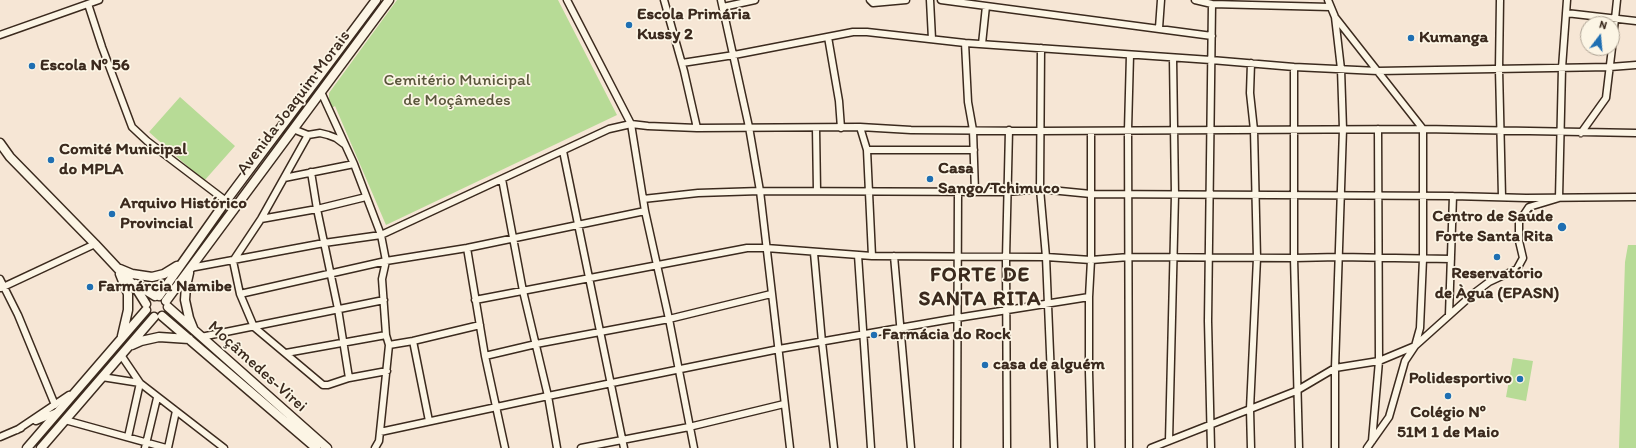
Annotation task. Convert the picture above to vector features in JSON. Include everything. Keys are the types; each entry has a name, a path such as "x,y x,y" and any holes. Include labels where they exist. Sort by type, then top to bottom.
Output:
{"street":[{"path":"0,35 99,0"},
{"name":"Avenida Joaquim Morais","path":"157,296 376,0"},
{"name":"Avenida Joaquim Morais","path":"167,304 190,268 389,0"},
{"path":"567,0 631,124 645,211 669,319 694,448"},
{"path":"664,0 682,63 697,128"},
{"path":"721,0 749,127 760,191 790,448"},
{"path":"723,7 755,0"},
{"path":"870,0 873,3 906,0"},
{"path":"930,0 932,39"},
{"path":"941,0 1212,36"},
{"path":"1159,28 1161,0"},
{"path":"1195,0 1212,4 1330,7"},
{"path":"1328,0 1335,17 1423,128 1423,259 1420,328 1415,346"},
{"path":"1500,0 1499,69 1502,197"},
{"path":"1559,198 1562,68 1567,0"},
{"path":"1615,16 1617,0"},
{"path":"88,4 102,47 132,127 147,141 226,201"},
{"path":"1211,448 1212,424 1208,321 1210,258 1212,4"},
{"path":"982,44 986,6"},
{"path":"1566,13 1595,16"},
{"path":"1335,17 1341,69 1343,129 1335,368 1335,448"},
{"path":"1620,19 1636,21"},
{"path":"682,63 734,55 853,32 867,32 965,43 1294,67 1378,71 1610,67 1636,65"},
{"path":"828,37 839,101 841,128"},
{"path":"965,43 968,102 973,130 975,192"},
{"path":"1041,48 1040,188 1046,257 1054,448"},
{"path":"1129,448 1128,130 1130,55"},
{"path":"1581,133 1606,98 1611,56"},
{"path":"1169,441 1175,195 1173,58"},
{"path":"1251,64 1250,93 1254,130 1257,194 1257,258 1250,409 1251,448"},
{"path":"1294,67 1294,258 1296,390 1299,448"},
{"path":"321,92 354,164 382,235 386,261 382,279 386,335 389,345 379,441 375,448"},
{"path":"194,330 189,318 185,300 190,268 324,243 382,235 608,129 631,124 697,128 860,127 1091,131 1423,128 1581,133 1636,133"},
{"path":"860,127 867,150 872,256"},
{"path":"816,128 817,191"},
{"path":"293,129 308,135 320,133 328,135 336,138 345,145"},
{"path":"1372,441 1378,361 1378,129"},
{"path":"1007,448 1006,258 1009,130"},
{"path":"1091,131 1091,260 1089,297 1091,448"},
{"path":"308,135 261,219 233,261 240,294 254,326 323,385 387,370"},
{"path":"0,143 10,157 96,244 136,288 149,314 158,317"},
{"path":"867,150 974,150"},
{"path":"563,151 624,448"},
{"path":"284,178 354,164"},
{"path":"311,172 317,209 338,309 349,378"},
{"path":"502,179 523,291 548,396 557,448"},
{"path":"643,199 698,193 760,191 1007,192 1040,188 1091,194 1257,194 1635,198"},
{"path":"957,448 958,191"},
{"path":"1450,315 1453,196"},
{"path":"261,219 317,209 366,197"},
{"path":"1368,448 1388,417 1405,361 1415,346 1473,294 1489,282 1517,268 1523,258 1519,240 1519,222 1522,216 1529,207 1559,198"},
{"path":"240,294 331,275 386,261 466,248 645,211"},
{"path":"2,288 96,244"},
{"path":"466,248 495,408 505,448"},
{"path":"475,300 747,248 766,248 814,253 872,256 957,258 1046,257 1091,260 1129,258 1339,257 1451,260"},
{"path":"814,253 834,448"},
{"path":"858,255 871,448"},
{"path":"894,256 911,448"},
{"path":"117,268 132,274 152,277 164,274 181,264"},
{"path":"40,448 128,347 158,317 165,314 167,304 157,296 139,286 117,268"},
{"path":"117,268 128,294 128,310 125,329 120,341"},
{"path":"0,279 2,288 18,315 58,408"},
{"path":"485,356 536,344 669,319 771,294"},
{"path":"27,448 58,408 83,385 120,341 146,307 149,298 157,296"},
{"path":"380,432 779,349 1007,309 1089,297"},
{"path":"201,337 384,300"},
{"name":"Moçâmedes-Virei","path":"167,304 201,337 327,448"},
{"name":"Moçâmedes-Virei","path":"158,317 189,340 316,448"},
{"path":"389,345 413,341 480,325"},
{"path":"286,353 386,335"},
{"path":"128,347 141,341 159,337 189,340"},
{"path":"413,341 429,421"},
{"path":"1151,448 1296,390 1335,368 1378,361 1415,346"},
{"path":"121,355 140,383 157,398 176,411 221,447"},
{"path":"102,377 140,383"},
{"path":"128,438 140,383"},
{"path":"0,437 17,430 58,408 73,404 84,396"},
{"path":"145,445 157,398"},
{"path":"581,448 689,426 784,404"},
{"path":"65,420 128,438 145,445 167,448 176,411"}],"green space":[{"name":"Cemitério Municipal de Moçâmedes","path":"397,0 558,0 617,115 386,225 335,106 332,108 329,100 329,93"},
{"path":"180,97 235,146 204,181 149,132"},
{"path":"1628,245 1636,245 1636,448 1619,448 1625,262"},
{"name":"Polidesportivo","path":"1513,358 1533,361 1526,401 1506,397"}],"place":[{"name":"Escola Primária Kussy 2","path":"629,25"},
{"name":"Kumanga","path":"1411,38"},
{"name":"Escola Nº 56","path":"32,66"},
{"name":"Comité Municipal do MPLA","path":"51,160"},
{"name":"Casa Sango/Tchimuco","path":"930,179"},
{"name":"Arquivo Histórico Provincial","path":"112,214"},
{"name":"Centro de Saúde Forte Santa Rita","path":"1562,227"},
{"name":"Reservatório de Àgua (EPASN)","path":"1497,257"},
{"name":"Farmárcia Namibe","path":"90,287"},
{"name":"Farmácia do Rock","path":"874,335"},
{"name":"casa de alguém","path":"985,365"},
{"name":"Polidesportivo","path":"1520,379"},
{"name":"Colégio Nº 51M 1 de Maio","path":"1448,396"}],"district":[{"name":"FORTE DE SANTA RITA","path":"980,288"}]}
